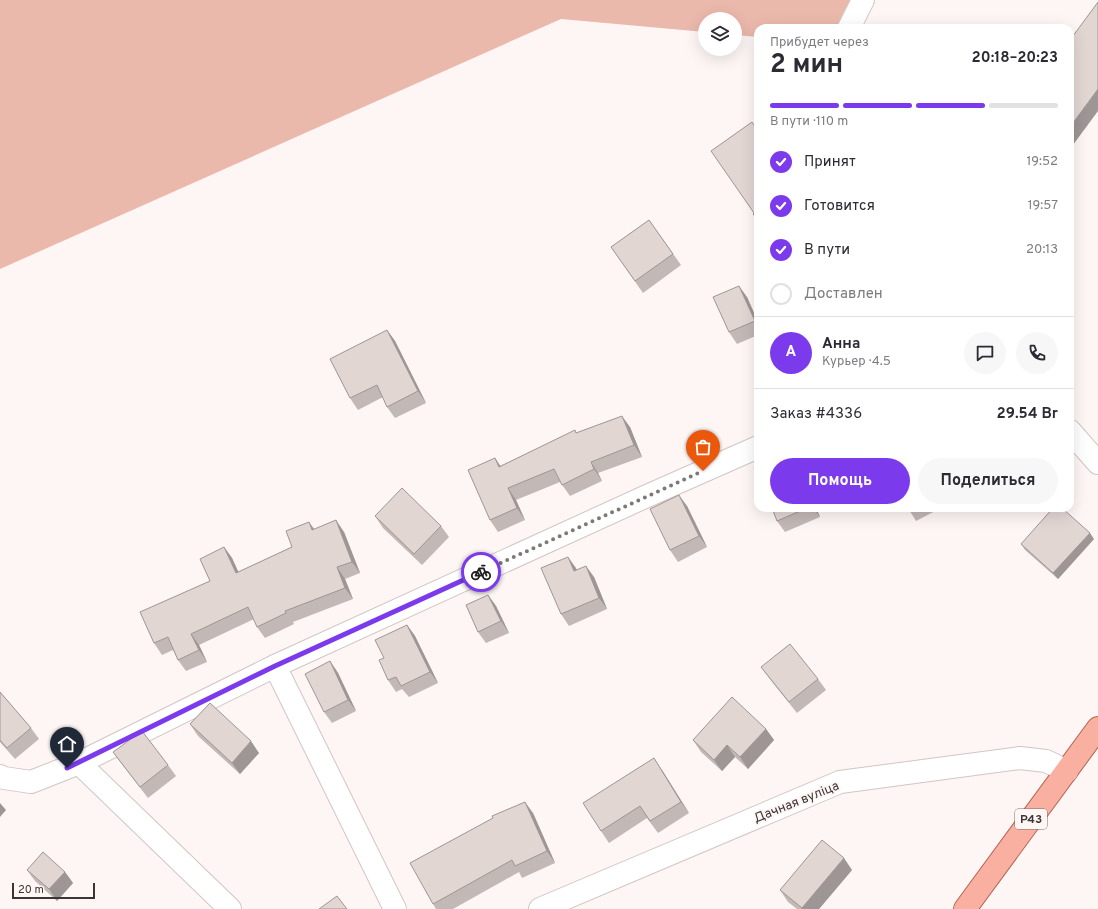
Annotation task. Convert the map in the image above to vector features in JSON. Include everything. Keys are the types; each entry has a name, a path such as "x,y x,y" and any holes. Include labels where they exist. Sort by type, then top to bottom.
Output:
{"main road":[{"name":"Р43","path":"964,909 1098,728"}],"street":[{"path":"851,24 863,0"},
{"path":"1074,436 1098,463"},
{"path":"0,776 4,778 31,782 78,763 275,666 640,499 754,449"},
{"path":"275,666 395,909"},
{"name":"Дачная вуліца","path":"540,909 840,782 1020,758 1046,761 1067,771"},
{"path":"78,763 230,909"}],"shaded area":[{"path":"0,0 850,0 838,24 754,24 754,37 742,36 742,12 698,12 698,31 561,19 0,269"}],"building":[{"path":"1098,2 1098,89 1074,122 1074,35"},
{"path":"752,122 754,125 754,213 711,151"},
{"path":"649,220 673,254 635,281 611,247"},
{"path":"739,286 754,321 729,332 713,297"},
{"path":"387,330 418,391 387,407 377,385 350,398 330,359"},
{"path":"622,416 634,445 591,462 594,469 562,485 554,469 508,488 517,508 490,520 468,470 495,458 499,467 575,430 576,433"},
{"path":"402,488 441,526 414,554 375,516"},
{"path":"679,495 699,536 670,550 650,509"},
{"path":"774,512 798,512 777,521"},
{"path":"1049,512 1066,512 1090,533 1053,573 1021,544"},
{"path":"336,520 352,562 337,567 345,588 285,611 286,613 257,627 248,607 191,634 199,650 178,660 168,637 154,643 140,612 210,581 200,559 224,547 236,573 292,547 286,531 309,522 312,530"},
{"path":"568,557 574,571 586,566 599,598 561,614 541,568"},
{"path":"488,595 501,621 478,632 466,605"},
{"path":"407,625 430,672 401,686 396,677 388,680 379,660 384,658 375,640"},
{"path":"790,644 818,679 789,702 761,667"},
{"path":"330,661 348,700 324,712 305,674"},
{"path":"0,692 31,728 7,748 0,740"},
{"path":"732,697 766,729 740,757 727,745 714,760 693,740"},
{"path":"210,703 251,741 232,763 190,724"},
{"path":"142,731 168,765 140,787 113,752"},
{"path":"654,758 681,802 650,821 640,806 601,831 583,803"},
{"path":"525,802 547,851 515,866 512,860 433,904 410,863 493,818 492,816"},
{"path":"822,840 844,858 802,908 780,890"},
{"path":"43,852 65,872 49,889 27,870"},
{"path":"337,896 347,909 319,909"}],"way so far":[{"path":"481,572 703,471"}],"route":[{"path":"67,768 275,666 481,572"}]}
